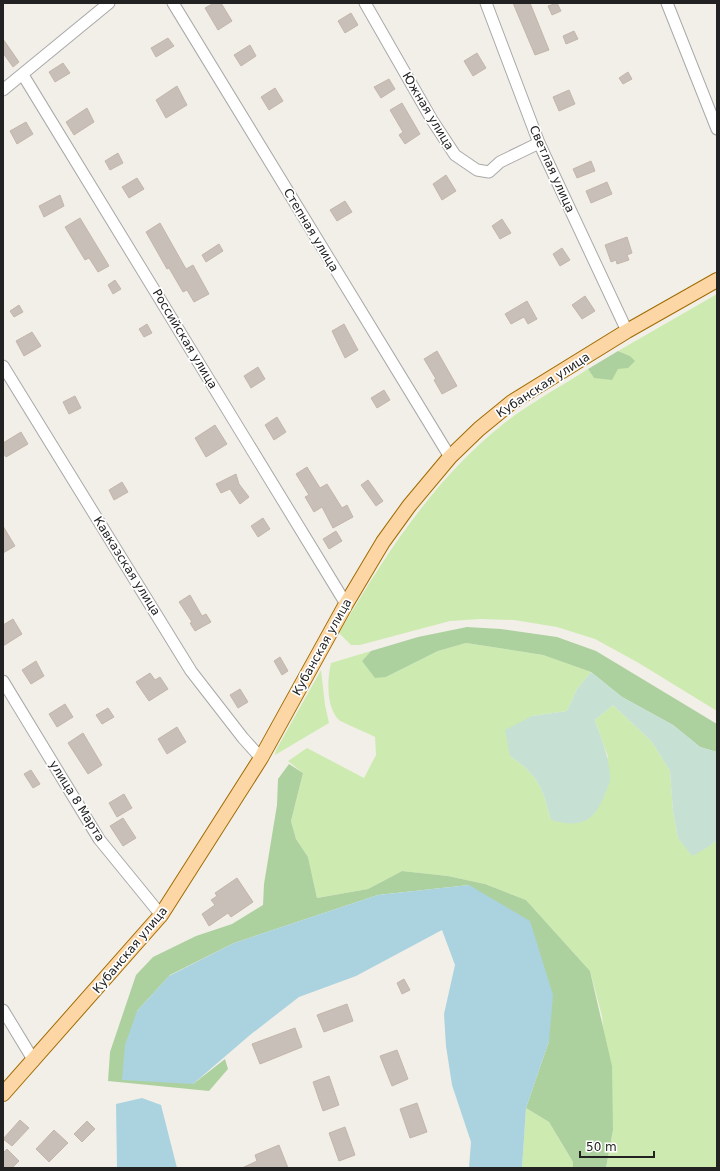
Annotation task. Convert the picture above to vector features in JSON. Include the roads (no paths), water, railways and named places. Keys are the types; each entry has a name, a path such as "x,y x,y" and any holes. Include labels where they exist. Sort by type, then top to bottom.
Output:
{"main road":[{"name":"Кубанская улица","path":"3,1094 34,1061 162,915 261,758 346,604 383,542 409,506 450,457 479,429 512,402 627,331 717,280"}],"street":[{"path":"3,90 24,75 109,3"},
{"name":"Степная улица","path":"173,3 450,457"},
{"name":"Южная улица","path":"365,3 432,120 455,155 477,170 488,172 500,162 539,143"},
{"name":"Светлая улица","path":"486,3 539,143 627,331"},
{"path":"667,3 717,129"},
{"name":"Российская улица","path":"24,75 346,604"},
{"name":"Кавказская улица","path":"3,366 191,671 243,738 261,758"},
{"name":"улица 8 Марта","path":"3,680 99,839 162,915"},
{"path":"3,1010 34,1061"}],"water":[{"path":"469,885 530,921 553,995 549,1041 526,1108 522,1168 469,1168 471,1142 452,1085 446,1046 444,1014 455,965 442,930 356,976 299,997 250,1035 193,1084 122,1080 125,1045 137,1011 169,976 234,943 378,895"},
{"path":"142,1098 161,1105 177,1168 117,1168 116,1104"}]}
